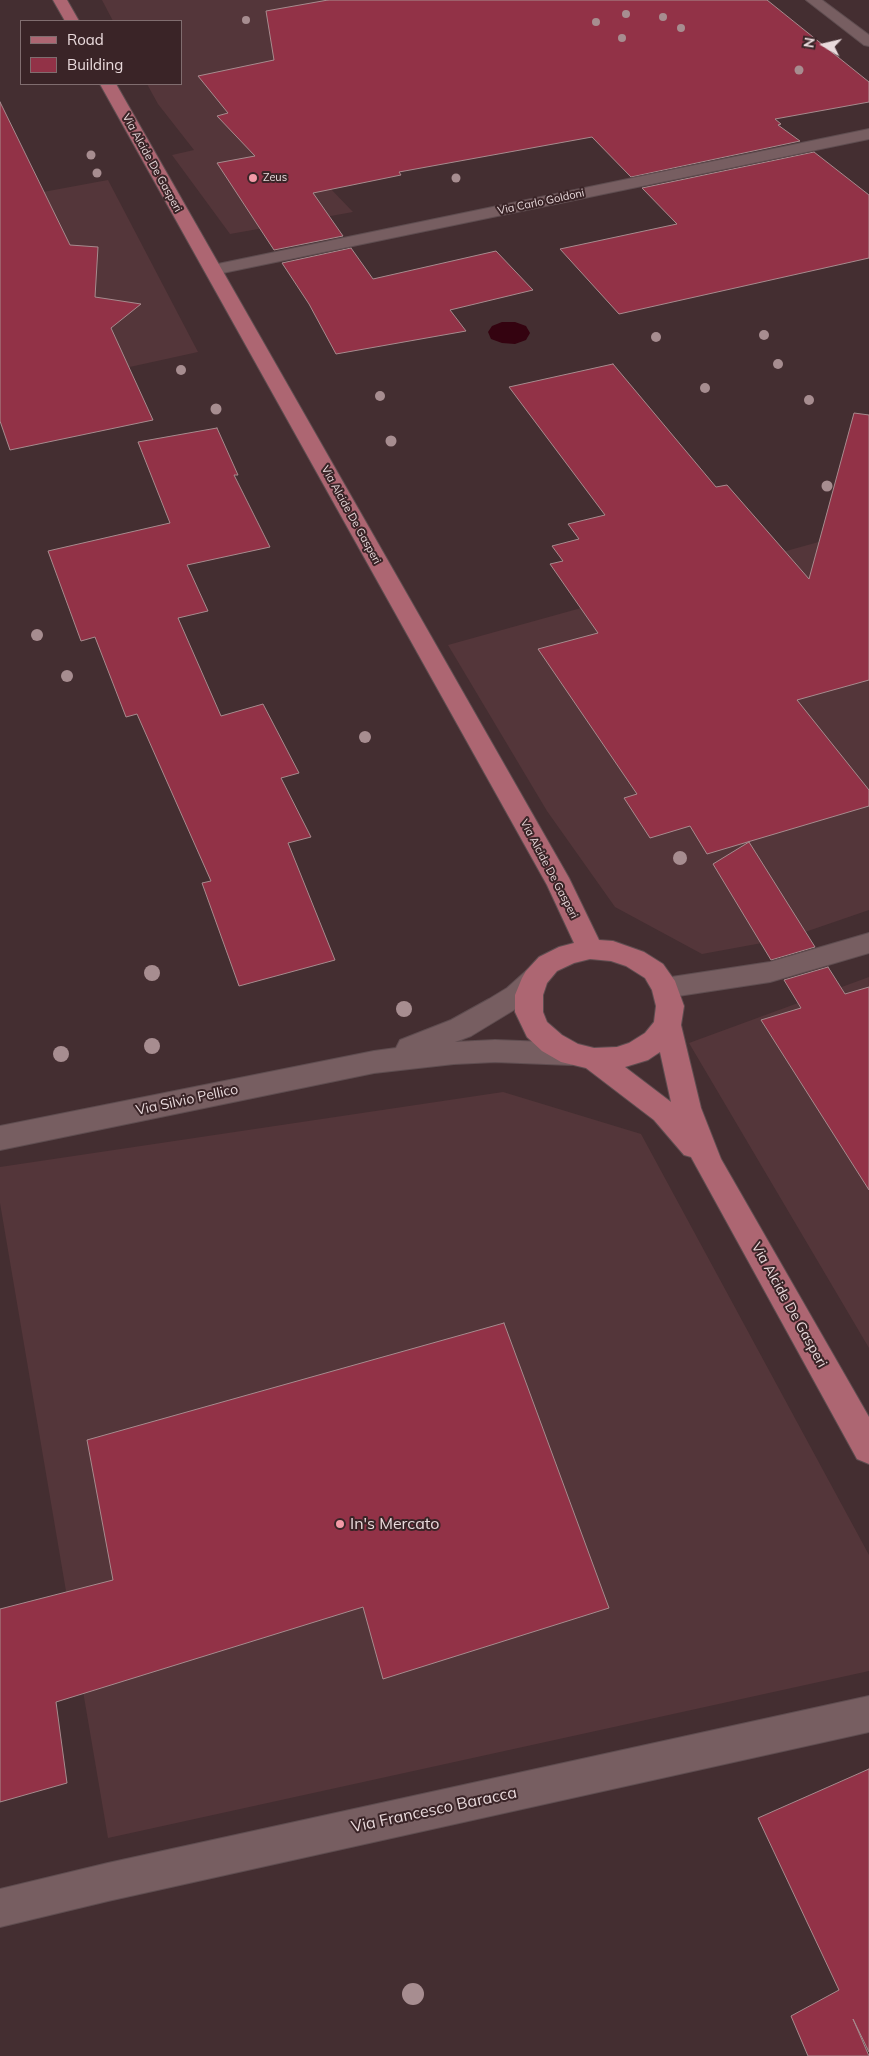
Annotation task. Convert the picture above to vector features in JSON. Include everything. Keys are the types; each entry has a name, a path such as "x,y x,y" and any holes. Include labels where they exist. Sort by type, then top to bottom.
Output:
{"main road":[{"path":"60,0 71,20"},
{"name":"Via Alcide De Gasperi","path":"109,85 560,885 590,949"},
{"path":"590,949 613,951 635,959 654,971 665,988 670,1006 667,1025 654,1041 638,1052 617,1058 583,1057 552,1043 538,1029 529,1012 529,995 535,978 548,964 568,954 590,949"},
{"name":"Via Alcide De Gasperi","path":"667,1025 688,1108 708,1162 869,1448"},
{"name":"Via Alcide De Gasperi","path":"583,1057 664,1112 708,1162"}],"street":[{"path":"812,0 869,42"},
{"name":"Via Carlo Goldoni","path":"213,270 869,134"},
{"path":"665,988 770,972 869,943"},
{"name":"Via Silvio Pellico","path":"374,1062 432,1040 480,1018 517,995 535,978"},
{"name":"Via Silvio Pellico","path":"0,1138 374,1062 454,1053 495,1051 583,1057"},
{"name":"Via Francesco Baracca","path":"0,1908 108,1882 869,1714"}],"shaded area":[{"path":"102,0 622,0 276,132 353,212 230,234 172,155 194,150 158,104 148,85 182,85 182,20 112,20"},
{"path":"108,180 198,352 84,377 0,200"},
{"path":"502,322 515,322 526,326 530,333 526,340 515,344 502,343 491,339 488,332 492,326"},
{"path":"869,528 869,910 805,932 762,943 702,954 615,907 547,811 448,645"},
{"path":"869,977 869,1348 689,1043"},
{"path":"503,1092 641,1134 869,1555 869,1671 108,1838 0,1203 0,1167"}],"building":[{"path":"328,0 767,0 869,82 869,102 775,119 781,124 778,125 800,141 631,177 592,137 399,172 401,175 313,193 343,236 274,250 217,163 255,156 217,116 228,113 198,76 274,60 266,11"},
{"path":"0,102 70,245 98,247 95,297 141,304 111,328 153,420 10,450 0,421"},
{"path":"814,152 869,195 869,258 619,314 560,249 677,224 642,188"},
{"path":"351,248 373,279 496,251 533,290 450,310 466,331 336,354 309,304 282,263"},
{"path":"613,364 716,487 727,485 809,579 854,413 869,415 869,680 797,700 869,790 869,806 707,854 690,826 650,838 624,798 637,794 538,649 598,633 550,564 563,561 552,546 579,539 568,524 605,515 509,387"},
{"path":"217,428 238,475 234,475 270,547 187,565 208,611 178,618 221,716 263,704 299,773 281,778 311,837 288,843 335,960 239,986 202,883 211,881 137,714 126,717 95,637 81,641 48,551 170,523 138,442"},
{"path":"749,842 815,947 771,960 713,864"},
{"path":"828,967 845,994 869,987 869,1190 761,1020 801,1008 784,980"},
{"name":"In's Mercato","path":"504,1323 609,1608 383,1679 363,1607 56,1702 67,1783 0,1802 0,1609 113,1580 87,1440"},
{"path":"869,1769 869,2052 853,2019 869,2056 808,2056 791,2016 839,1990 758,1818"}],"place":[{"name":"Zeus","path":"253,178"},
{"name":"In's Mercato","path":"340,1524"}]}
